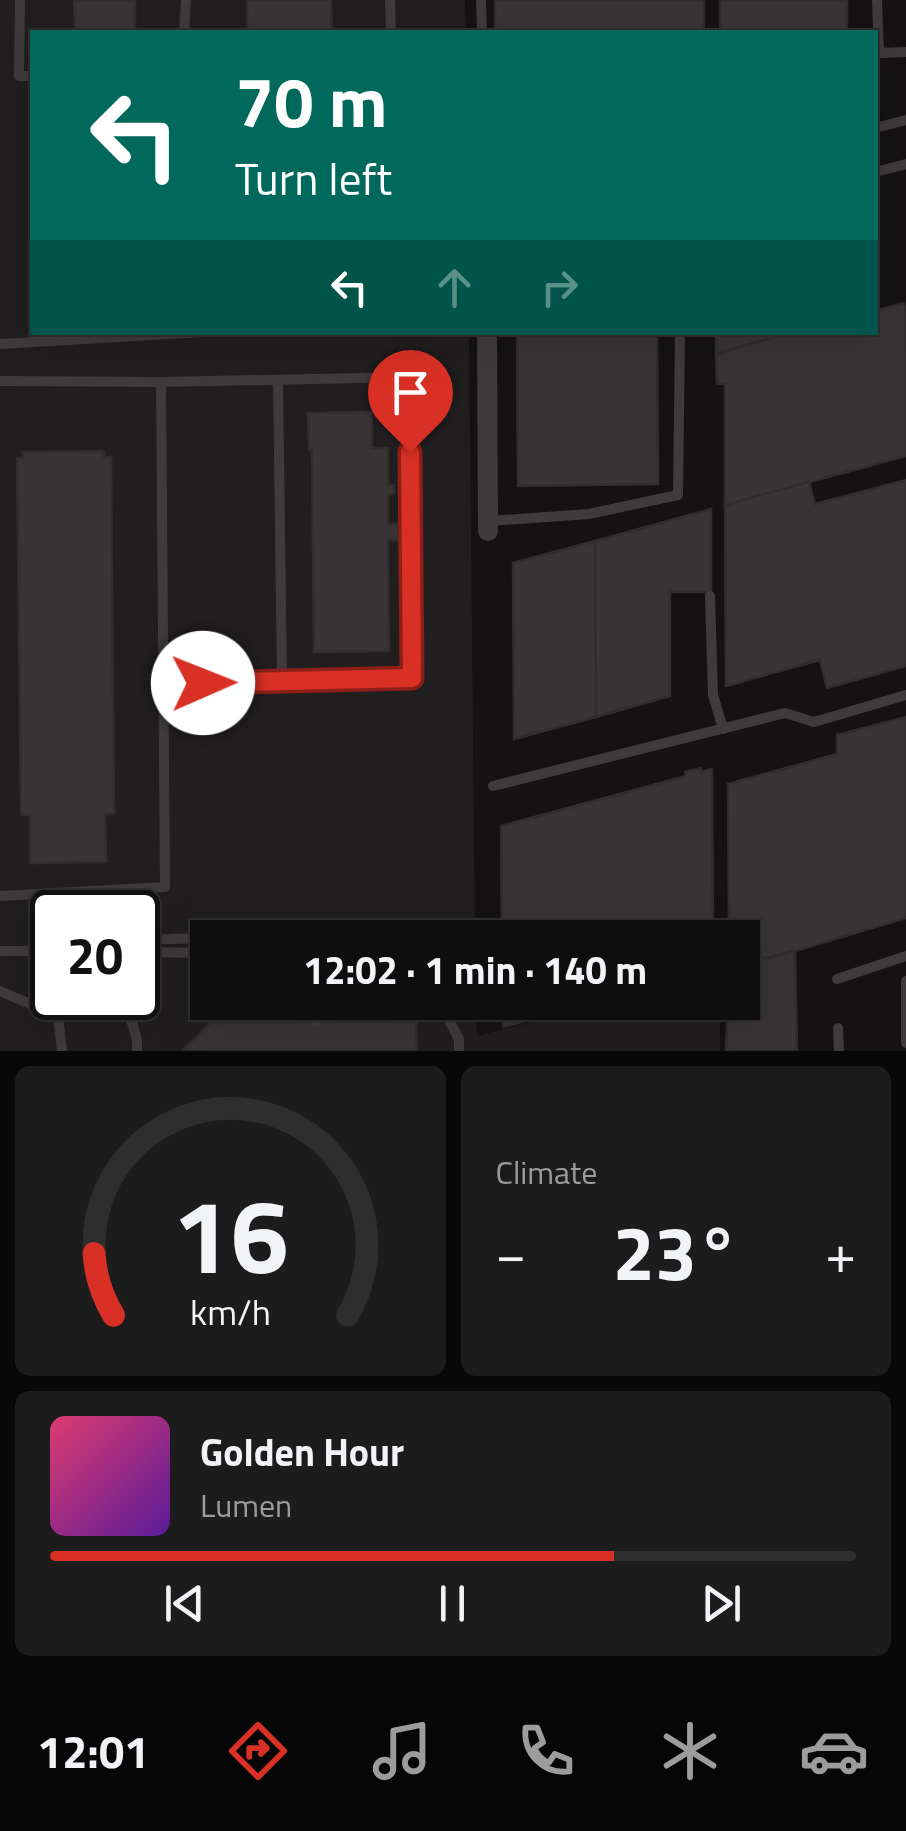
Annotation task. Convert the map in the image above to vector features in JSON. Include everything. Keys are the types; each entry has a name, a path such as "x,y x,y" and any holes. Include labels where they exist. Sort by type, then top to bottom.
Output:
{"street":[{"path":"487,335 488,526"}],"lane":[{"path":"20,0 19,76 30,76"},
{"path":"184,30 186,0"},
{"path":"390,0 390,30"},
{"path":"481,0 482,30"},
{"path":"877,0 879,53 906,52"},
{"path":"878,127 906,120"},
{"path":"878,171 906,164"},
{"path":"0,344 145,335"},
{"path":"488,526 589,514 678,495 680,335"},
{"path":"0,381 410,377 412,678 163,684"},
{"path":"278,380 282,681"},
{"path":"0,896 165,887 161,382"},
{"path":"710,596 712,695 723,729"},
{"path":"493,786 785,713 814,722 906,695"},
{"path":"160,939 190,939"},
{"path":"0,951 30,952"},
{"path":"160,952 190,953"},
{"path":"837,979 906,956"},
{"path":"906,981 906,1043"},
{"path":"0,991 30,1004"},
{"path":"58,1020 62,1051"},
{"path":"131,1020 137,1051"},
{"path":"448,1020 458,1039 459,1051"},
{"path":"838,1028 839,1051"}],"shaded area":[{"path":"0,0 465,0 466,30 30,30 30,335 469,335 475,920 190,920 190,1020 477,1020 477,1036 538,1020 720,1020 720,1051 0,1051"}],"building":[{"path":"74,0 135,0 135,30 75,30"},
{"path":"247,0 331,0 332,30 247,30"},
{"path":"495,0 704,0 704,30 495,30"},
{"path":"720,0 847,0 847,30 720,30"},
{"path":"904,303 906,311 906,456 725,505 725,384 717,384 716,354 782,335 878,335 878,310"},
{"path":"517,335 657,335 658,484 518,486"},
{"path":"716,335 782,335 716,353"},
{"path":"372,412 372,448 388,448 388,485 394,485 394,494 388,494 388,524 398,524 399,540 388,540 389,651 314,652 312,450 308,413"},
{"path":"104,451 104,457 111,457 114,814 105,814 106,862 30,863 30,815 21,815 17,458 23,458 23,452"},
{"path":"906,480 906,666 827,688 820,660 726,686 725,505 809,482 815,504"},
{"path":"711,509 711,592 670,592 670,696 596,717 595,541"},
{"path":"595,541 596,717 514,739 513,563"},
{"path":"906,717 906,918 760,960 760,920 729,920 728,784 837,754 837,735"},
{"path":"712,769 713,920 502,920 501,826 686,776 685,772"},
{"path":"795,951 797,1051 726,1051 727,1020 760,1020 760,960"},
{"path":"503,1020 528,1020 503,1027"},
{"path":"416,1021 417,1051 182,1051 210,1023"}],"route":[{"path":"203,683 412,678 410,452"}]}
